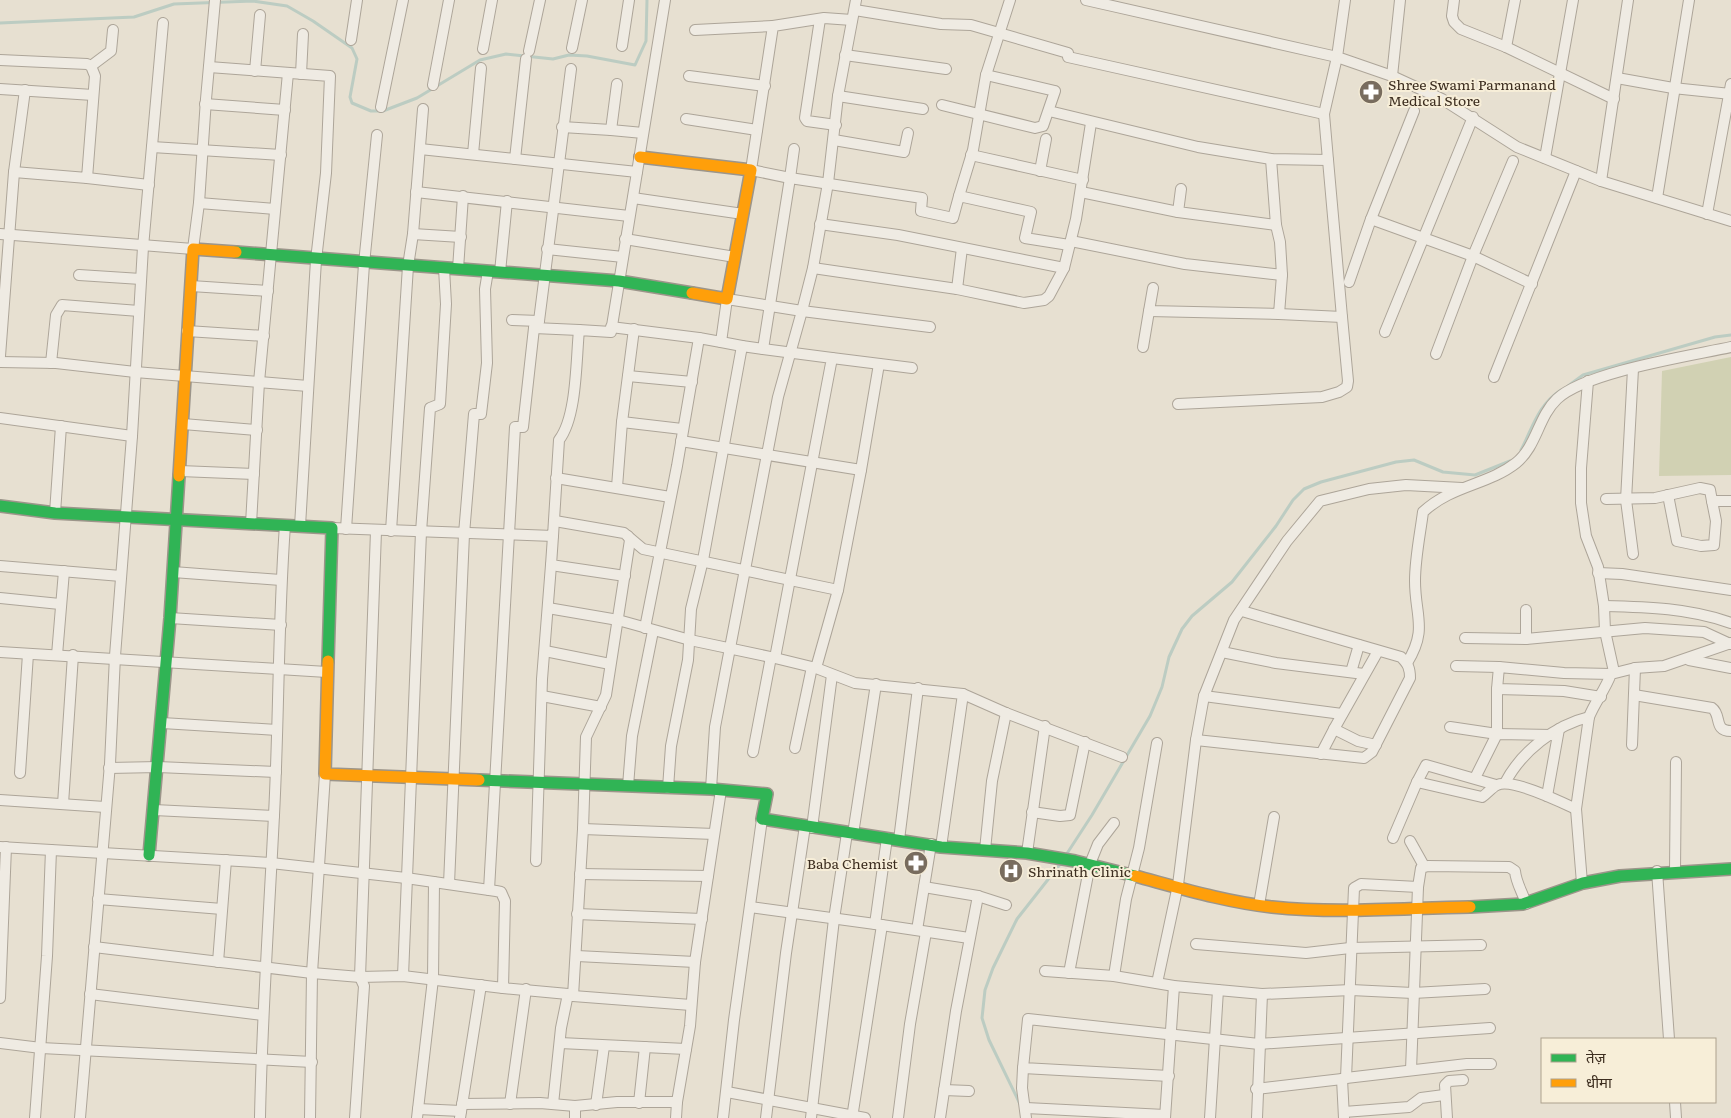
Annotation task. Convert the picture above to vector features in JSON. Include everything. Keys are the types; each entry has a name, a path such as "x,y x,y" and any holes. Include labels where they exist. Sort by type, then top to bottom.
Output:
{"street":[{"path":"149,855 167,661 183,424 187,331 215,0"},
{"path":"351,40 357,0"},
{"path":"381,107 403,0"},
{"path":"433,85 449,0"},
{"path":"483,49 492,0"},
{"path":"515,159 528,55 540,0"},
{"path":"572,48 582,0"},
{"path":"622,46 629,0"},
{"path":"512,320 579,330 610,332 665,0"},
{"path":"640,157 751,170 790,178 922,198 920,211 953,218 971,155 986,76 995,45 1002,33 1010,0"},
{"path":"1086,0 1337,56 1392,76 1442,99 1473,117 1517,147 1601,181 1731,221"},
{"path":"1178,404 1322,397 1339,392 1347,387 1348,381 1324,114 1337,56 1345,0"},
{"path":"1392,76 1400,0"},
{"path":"1454,0 1452,16 1457,25 1614,99"},
{"path":"1506,47 1515,0"},
{"path":"1545,158 1574,0"},
{"path":"1601,181 1628,0"},
{"path":"1657,198 1673,88 1689,0"},
{"path":"676,1118 686,1049 695,962 714,834 716,727 788,353 802,311 813,268 828,183 838,96 856,5 941,24 971,25 1002,33 1068,55 1324,114"},
{"path":"255,71 260,15"},
{"path":"695,30 773,26 820,19 852,20"},
{"path":"820,19 805,118 806,121 836,125"},
{"path":"80,1118 109,768 143,247 164,23"},
{"path":"721,342 765,86 773,26"},
{"path":"0,60 91,66 110,51 113,30"},
{"path":"301,74 303,34"},
{"path":"845,55 946,69"},
{"path":"87,178 95,76 91,66"},
{"path":"209,67 330,76 326,173 316,260 300,526"},
{"path":"473,154 481,68"},
{"path":"489,890 515,427 523,427 557,162 571,69"},
{"path":"251,524 259,382 288,73"},
{"path":"689,76 765,86"},
{"path":"942,104 1039,128 1045,123 1056,94 1053,90 986,76"},
{"path":"1617,78 1673,88 1731,91 1707,214"},
{"path":"611,130 617,84"},
{"path":"0,89 93,95"},
{"path":"0,356 5,234 25,90"},
{"path":"838,96 923,109"},
{"path":"205,104 285,110"},
{"path":"391,532 408,266 413,234 423,109"},
{"path":"1049,111 1092,123 1198,147 1271,159 1328,160"},
{"path":"1349,282 1414,111"},
{"path":"1386,332 1422,238 1473,117"},
{"path":"686,119 757,130"},
{"path":"813,268 957,289 1024,303 1034,302 1049,296 1064,268 1082,192 1092,123"},
{"path":"562,127 643,133"},
{"path":"834,140 904,152 908,133"},
{"path":"346,529 364,264 377,135"},
{"path":"1040,171 1046,139"},
{"path":"152,147 281,155"},
{"path":"420,149 557,162 637,172"},
{"path":"763,349 768,306 784,226 794,149"},
{"path":"971,155 1083,180"},
{"path":"1271,159 1282,275 1279,314"},
{"path":"1436,354 1473,256 1513,161"},
{"path":"1494,377 1576,171"},
{"path":"14,172 149,185"},
{"path":"1178,212 1181,189"},
{"path":"416,192 507,200 629,216"},
{"path":"1082,192 1178,212 1276,225"},
{"path":"458,269 463,196"},
{"path":"960,196 1031,212 1025,238 1070,243 1186,264 1282,275"},
{"path":"633,198 743,214"},
{"path":"500,272 507,200"},
{"path":"199,203 275,209"},
{"path":"1371,220 1473,256 1532,284"},
{"path":"820,224 962,248 1064,268"},
{"path":"5,234 364,264 619,281 768,306 930,327"},
{"path":"413,234 460,237"},
{"path":"625,239 735,257"},
{"path":"957,289 962,248"},
{"path":"547,249 623,257"},
{"path":"403,976 421,532 430,408 440,404 446,304 444,268"},
{"path":"448,884 464,534 474,414 481,414 487,363 485,289 488,271"},
{"path":"79,275 141,279"},
{"path":"191,286 268,291"},
{"path":"1143,347 1153,288"},
{"path":"51,363 56,315 62,305 139,311"},
{"path":"1149,312 1342,317"},
{"path":"612,327 699,338 788,353 912,368"},
{"path":"617,488 622,422 634,329"},
{"path":"536,861 542,696 559,440 565,433 571,404 579,330"},
{"path":"187,331 264,336"},
{"path":"628,786 632,736 661,552 699,338"},
{"path":"668,788 671,746 688,660 691,609 703,560 742,346"},
{"path":"1407,663 1414,651 1420,629 1415,580 1423,512 1435,501 1502,472 1517,462 1534,442 1549,407 1568,391 1588,381 1731,347"},
{"path":"753,752 832,358"},
{"path":"0,362 51,363 308,386"},
{"path":"795,748 814,667 838,590 879,364"},
{"path":"1633,369 1626,500 1633,554"},
{"path":"628,376 692,382"},
{"path":"1582,883 1576,809 1589,717 1593,706 1600,697 1612,673 1598,573 1586,536 1581,504 1581,468 1588,381"},
{"path":"0,418 132,436"},
{"path":"622,422 682,429"},
{"path":"183,424 257,430"},
{"path":"55,513 61,426"},
{"path":"681,441 860,470"},
{"path":"180,471 254,474"},
{"path":"556,478 670,497"},
{"path":"1157,984 1178,885 1196,740 1204,696 1234,620 1242,611 1287,541 1320,501 1369,488 1406,486 1462,488"},
{"path":"1606,499 1626,500 1705,488 1710,490 1716,521 1714,545 1679,543 1676,538 1668,495"},
{"path":"1712,501 1731,501"},
{"path":"0,506 55,513 126,518 285,525 376,532 553,536"},
{"path":"555,521 624,533 637,546 661,552 838,590"},
{"path":"260,1117 264,968 274,816 281,580 285,525"},
{"path":"310,1118 312,973 325,774 332,528"},
{"path":"355,1118 364,986 360,977 376,532"},
{"path":"553,1104 560,1043 571,995 577,956 577,914 583,829 586,737 606,695 630,540 628,536"},
{"path":"551,565 624,576"},
{"path":"0,566 121,576"},
{"path":"57,654 64,571"},
{"path":"173,572 281,580"},
{"path":"1598,573 1622,574 1731,590"},
{"path":"0,598 60,604"},
{"path":"1604,606 1688,611 1709,615 1731,623"},
{"path":"548,608 618,620 690,640 814,667 832,676 854,683 963,694 1006,714 1045,726 1122,757"},
{"path":"1526,610 1526,639"},
{"path":"1196,740 1364,758 1372,752 1410,678 1410,670 1407,663 1401,657 1242,611"},
{"path":"170,618 280,625"},
{"path":"1465,638 1526,639 1645,628 1704,632 1730,644"},
{"path":"1456,666 1499,667 1564,673 1612,673 1635,668 1664,666 1688,660 1730,644"},
{"path":"1351,672 1359,645"},
{"path":"545,651 610,664"},
{"path":"1322,754 1342,714 1378,651"},
{"path":"0,652 327,672"},
{"path":"1222,652 1276,662 1364,674"},
{"path":"20,773 28,654"},
{"path":"63,804 73,655"},
{"path":"1688,660 1731,668"},
{"path":"1475,778 1497,734 1499,667"},
{"path":"1632,745 1635,668"},
{"path":"766,1118 792,912 808,827 832,676"},
{"path":"812,1113 834,919 876,684"},
{"path":"852,1117 879,925 918,688"},
{"path":"1497,688 1564,691 1600,697"},
{"path":"898,1118 922,931 924,887 936,845 963,694"},
{"path":"1634,695 1712,708 1717,713 1718,726 1731,731"},
{"path":"542,696 601,707"},
{"path":"1204,696 1342,714"},
{"path":"984,850 992,781 1006,714"},
{"path":"1417,782 1478,797 1485,796 1500,784 1528,752 1556,732 1589,717"},
{"path":"162,723 277,730"},
{"path":"1027,853 1045,726"},
{"path":"1450,727 1497,734 1556,732"},
{"path":"1334,729 1358,741 1376,745"},
{"path":"1547,796 1556,732"},
{"path":"1032,812 1060,816 1070,814 1085,742"},
{"path":"1114,976 1130,875 1139,848 1157,743"},
{"path":"1675,870 1676,762"},
{"path":"1393,838 1426,765 1547,796 1576,809"},
{"path":"109,768 158,767 276,772"},
{"path":"325,774 452,780 496,780 767,794 734,1020 723,1118"},
{"path":"0,800 105,807"},
{"path":"154,810 274,816"},
{"path":"1259,905 1274,817"},
{"path":"762,819 936,845 1054,857 1259,905 1285,908 1501,907 1526,904 1582,883 1657,871 1731,869"},
{"path":"1070,973 1090,864 1098,844 1114,823"},
{"path":"583,829 714,834"},
{"path":"1410,841 1424,866"},
{"path":"0,998 3,847 271,863 406,878 501,892 505,901 502,988"},
{"path":"35,1118 41,1048 51,850"},
{"path":"218,962 226,860"},
{"path":"1424,866 1510,867 1523,892 1526,904"},
{"path":"1411,1070 1418,887 1420,871 1424,866"},
{"path":"1657,871 1669,1038"},
{"path":"580,874 708,876"},
{"path":"434,882 433,979 418,1113 461,1111 510,1104 575,1106 677,1102"},
{"path":"1418,887 1356,885 1353,892 1350,948 1351,990 1344,1078 1344,1115 1409,1107 1421,1098 1444,1095"},
{"path":"924,887 978,896 1006,905"},
{"path":"940,1118 969,938 978,896"},
{"path":"98,899 222,909"},
{"path":"750,908 792,912 969,938"},
{"path":"577,914 702,919"},
{"path":"1196,944 1306,953 1350,948 1417,948 1481,945"},
{"path":"94,947 312,973 360,977 403,976 571,995 691,1005"},
{"path":"577,956 695,962"},
{"path":"1045,971 1114,976 1157,984 1262,994 1351,990 1413,993 1485,990"},
{"path":"461,1111 481,985"},
{"path":"1174,986 1170,1035 1169,1076 1165,1116 1026,1113 1022,1088 1028,1019 1170,1035 1214,1038 1259,1044 1490,1028"},
{"path":"510,1104 526,990"},
{"path":"1210,1118 1218,990"},
{"path":"90,994 263,1016"},
{"path":"1257,1118 1256,1089 1262,994"},
{"path":"0,1043 41,1048 312,1062"},
{"path":"560,1043 686,1049"},
{"path":"596,1105 604,1046"},
{"path":"640,1103 645,1047"},
{"path":"1256,1089 1467,1064 1491,1064"},
{"path":"1023,1068 1169,1076"},
{"path":"1447,1118 1444,1095 1447,1083 1463,1080"},
{"path":"944,1090 969,1091"},
{"path":"727,1092 768,1100 812,1113 865,1118"},
{"path":"1675,1103 1676,1118"},
{"path":"575,1106 575,1118"}],"green space":[{"path":"1731,357 1731,475 1659,476 1662,371"}],"waterway":[{"path":"0,23 134,17 174,4 253,1 287,6 313,21 352,48 357,59 350,97 352,103 371,111 383,111 417,98 480,60 506,54 553,59 569,55 587,56 635,65 646,41 647,0"},
{"path":"1568,386 1583,375 1715,337 1731,335"},
{"path":"1521,450 1541,410 1561,390"},
{"path":"1066,855 1092,815 1150,716 1162,687 1169,657 1182,629 1192,616 1232,582 1276,526 1293,500 1304,489 1321,482 1396,462 1414,460 1443,472 1475,475 1510,461"},
{"path":"1020,1104 989,1040 982,1018 985,990 993,968 1017,919 1061,863"}],"traffic: fast":[{"path":"236,252 619,281 692,293"},
{"path":"149,855 170,618 179,476"},
{"path":"0,506 55,513 332,528 328,661"},
{"path":"479,780 711,789 767,794 762,819 941,847 1027,853 1075,861 1135,876"},
{"path":"1470,907 1523,904 1583,883 1620,876 1731,869"}],"traffic: slow":[{"path":"640,157 751,170 727,299 692,293"},
{"path":"179,476 193,249 236,252"},
{"path":"328,661 325,774 479,780"},
{"path":"1135,876 1220,898 1272,907 1321,910 1470,907"}],"place":[{"name":"Shree Swami Parmanand Medical Store","path":"1371,92"},
{"name":"Baba Chemist","path":"916,863"},
{"name":"Shrinath Clinic","path":"1011,871"}]}
